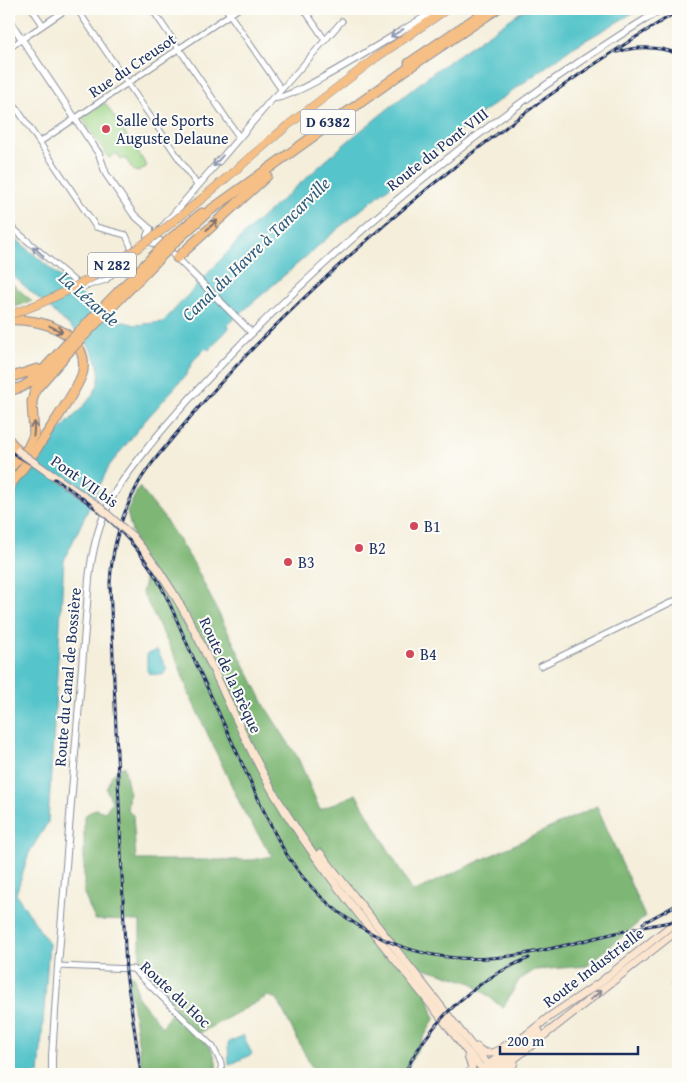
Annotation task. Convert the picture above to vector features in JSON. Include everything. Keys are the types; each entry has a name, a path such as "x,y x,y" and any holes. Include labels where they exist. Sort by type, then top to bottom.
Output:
{"highway":[{"name":"D 6382","path":"9,389 35,380 172,240 207,209 429,48 489,9"},
{"name":"D 6382","path":"172,240 417,62 498,9"},
{"path":"177,258 292,152"},
{"path":"9,320 39,322 56,328 78,345 83,362 79,383 9,486"},
{"path":"9,378 37,369 69,346"},
{"path":"9,468 28,448 34,435 32,402 38,386 69,346"},
{"path":"9,440 18,451"}],"main road":[{"name":"N 282","path":"9,315 61,294 103,271 160,232 287,126 377,57 447,9"},
{"name":"Pont VII bis","path":"9,445 113,516 132,536"},
{"name":"Route de la Brèque","path":"132,536 155,564 185,609 277,797 298,830 466,1050 489,1072"},
{"path":"277,797 456,1025 489,1072 521,1046 562,1008"},
{"name":"Route Industrielle","path":"562,1008 598,984 678,920"},
{"name":"Route Industrielle","path":"489,1072 550,1032 678,930"},
{"path":"456,1025 480,1050 491,1054 504,1047 536,1022 562,1008"},
{"path":"508,1074 514,1063 550,1032"},
{"path":"466,1050 471,1063 469,1074"}],"street":[{"path":"32,9 43,25"},
{"path":"9,48 67,9"},
{"path":"77,9 197,185"},
{"path":"152,9 239,137"},
{"path":"226,9 281,90"},
{"name":"Rue du Creusot","path":"40,142 238,9"},
{"path":"304,9 325,40"},
{"path":"274,98 278,99 288,96 439,9"},
{"name":"Route du Pont VIII","path":"251,335 372,219 433,168 552,80 662,9"},
{"path":"9,20 103,160 106,174 134,215 150,230 160,230"},
{"path":"160,230 197,185 342,21"},
{"path":"9,97 96,227 102,230 122,232 129,240 131,256 123,266 106,280 84,287 68,277 9,225"},
{"path":"150,230 147,233 148,240 154,244 160,241 162,236 160,230"},
{"path":"160,241 236,317 251,335"},
{"name":"Route du Canal de Bossière","path":"52,1074 58,966 89,579 98,532 113,496 134,465 201,385 251,335"},
{"path":"541,666 678,599"},
{"name":"Route du Hoc","path":"58,966 133,969 213,1047 221,1062 222,1074"}],"green space":[{"name":"Salle de Sports Auguste Delaune","path":"105,103 147,166 139,172 134,171 125,158 121,160 116,153 109,158 82,118"},
{"path":"9,281 32,301 9,309"},
{"path":"139,487 165,519 194,564 266,708 298,758 320,810 356,794 413,892 597,806 645,917 587,966 535,970 519,980 503,1008 472,983 421,967 434,1019 404,1074 315,1074 277,999 268,996 198,1034 215,1056 216,1074 143,1074 128,976 134,976 137,996 162,1027 176,1006 149,979 140,960 140,921 95,920 84,894 84,816 95,809 105,812 112,802 106,789 112,775 124,766 129,791 127,811 133,815 136,860 253,860 272,856 244,812 189,694 178,663 142,592 145,582 127,512"}],"water":[{"name":"Canal du Havre à Tancarville","path":"525,9 640,9 572,48 480,114 347,221 228,324 229,328 209,350 206,348 193,361 186,375 143,423 109,466 64,560 48,822 29,853 16,894 49,944 39,1074 9,1074 9,501 59,432 91,397 98,384 99,371 96,360 83,338 9,272 9,233 108,318 136,325 163,322 251,227 348,141 435,71"},
{"path":"157,650 167,669 163,675 150,674 147,670 147,654"},
{"path":"678,972 678,997 670,987"},
{"path":"243,1035 252,1054 229,1065 228,1043"}],"railway":[{"path":"141,1074 126,973 110,583 118,532 132,496 142,477 156,458 225,378 304,298 354,252 457,165 510,124 565,84 678,11"},
{"path":"617,52 648,48 663,49 678,54"},
{"path":"9,451 48,474 86,501 120,531 149,566 166,595 276,837 289,858 321,897 361,928 407,948 432,955 457,958 485,958 541,951 650,925 678,921"},
{"path":"643,923 678,904"},
{"path":"404,1074 427,1037 456,1004 490,978 529,958"}],"place":[{"name":"Salle de Sports Auguste Delaune","path":"106,129"},
{"name":"B1","path":"414,526"},
{"name":"B2","path":"359,548"},
{"name":"B3","path":"288,562"},
{"name":"B4","path":"410,654"}],"water label":[{"name":"La Lézarde","path":"89,299"}]}
